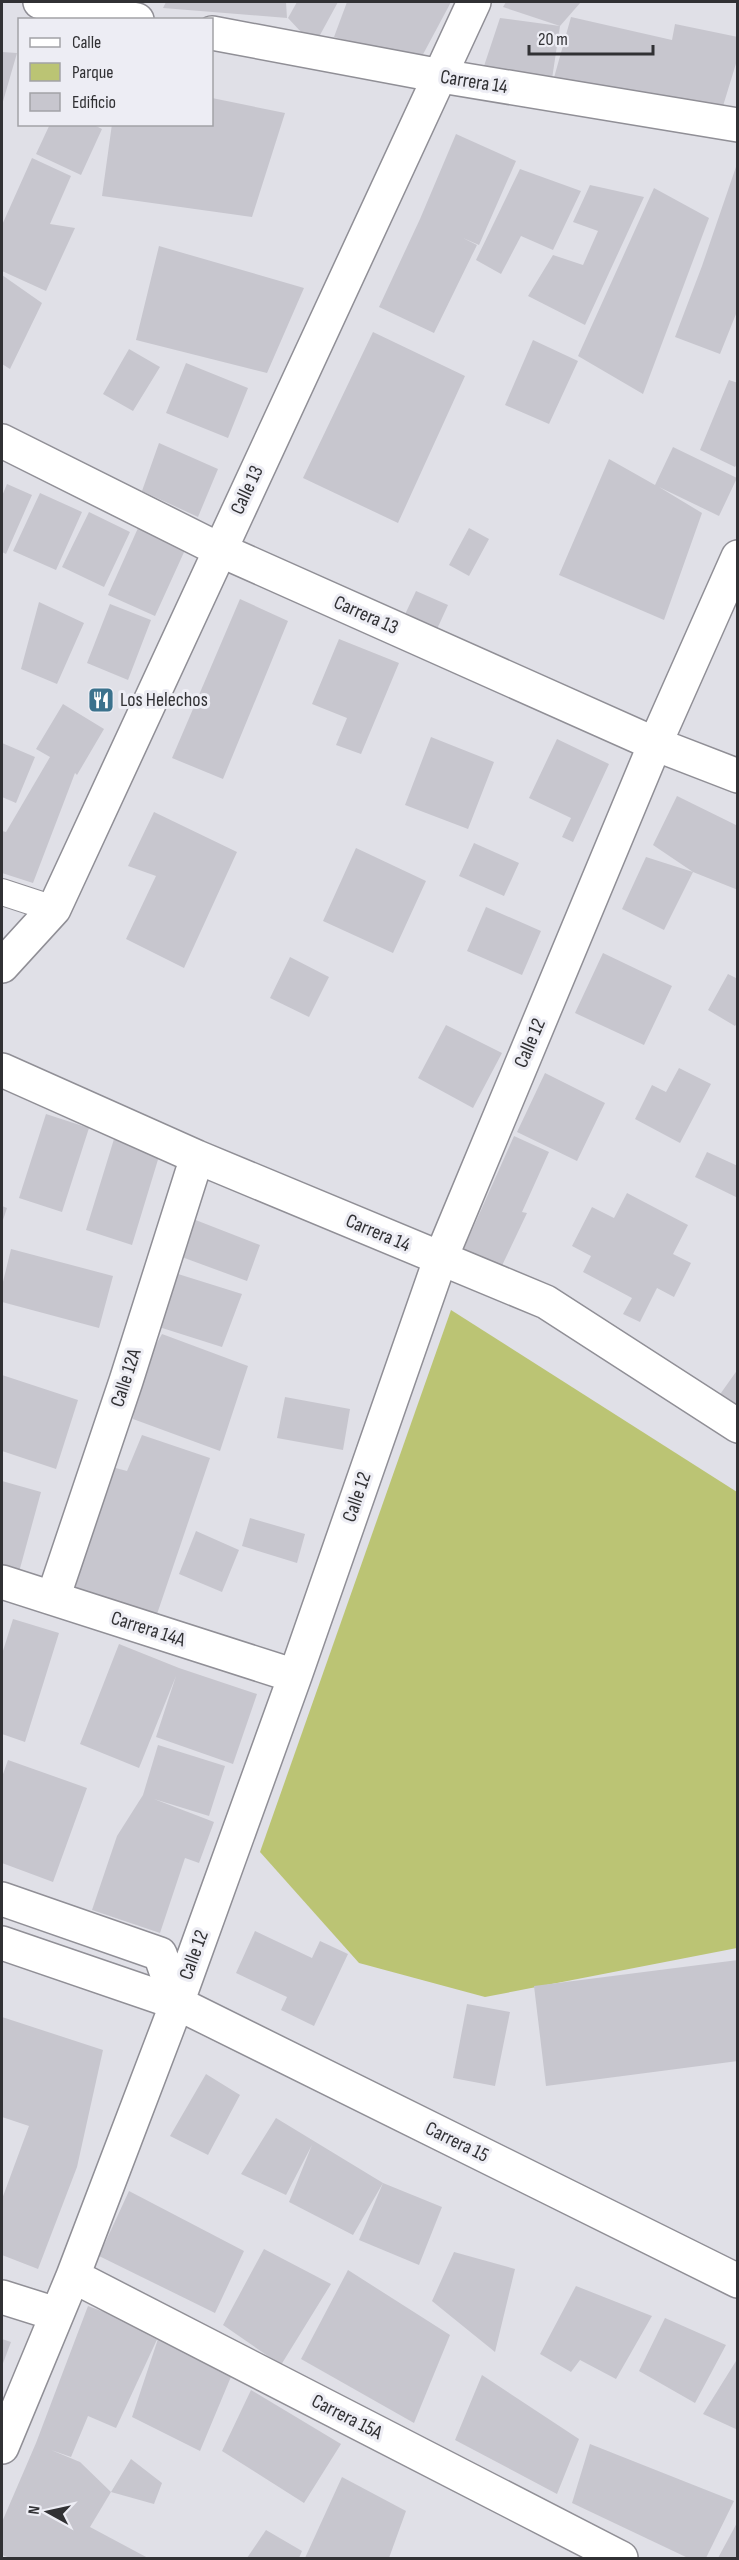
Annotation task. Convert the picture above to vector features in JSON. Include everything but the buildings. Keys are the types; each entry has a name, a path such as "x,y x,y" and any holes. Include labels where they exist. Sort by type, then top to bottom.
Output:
{"street":[{"path":"40,2 126,18"},
{"name":"Calle 13","path":"2,966 54,909 474,2"},
{"name":"Carrera 14","path":"213,33 441,76 738,124"},
{"name":"Carrera 13","path":"2,441 220,550 655,744 738,776"},
{"name":"Calle 12","path":"2,2447 73,2276 177,2003 295,1676 440,1260 655,744 738,557"},
{"name":"Carrera 14","path":"2,1070 197,1157 440,1260 546,1302 738,1426"},
{"name":"Calle 12A","path":"53,1598 126,1381 197,1157"},
{"name":"Carrera 14A","path":"2,1582 295,1676"},
{"path":"2,1899 160,1953 177,2003"},
{"name":"Carrera 15","path":"2,1943 177,2003 738,2281"},
{"name":"Carrera 15A","path":"73,2276 621,2559"},
{"path":"2,2297 56,2314"}],"lane":[{"path":"2,892 54,909"}],"green space":[{"path":"451,1310 737,1492 737,1948 485,1997 359,1963 260,1852"}],"place":[{"name":"Los Helechos","path":"101,700"}]}
